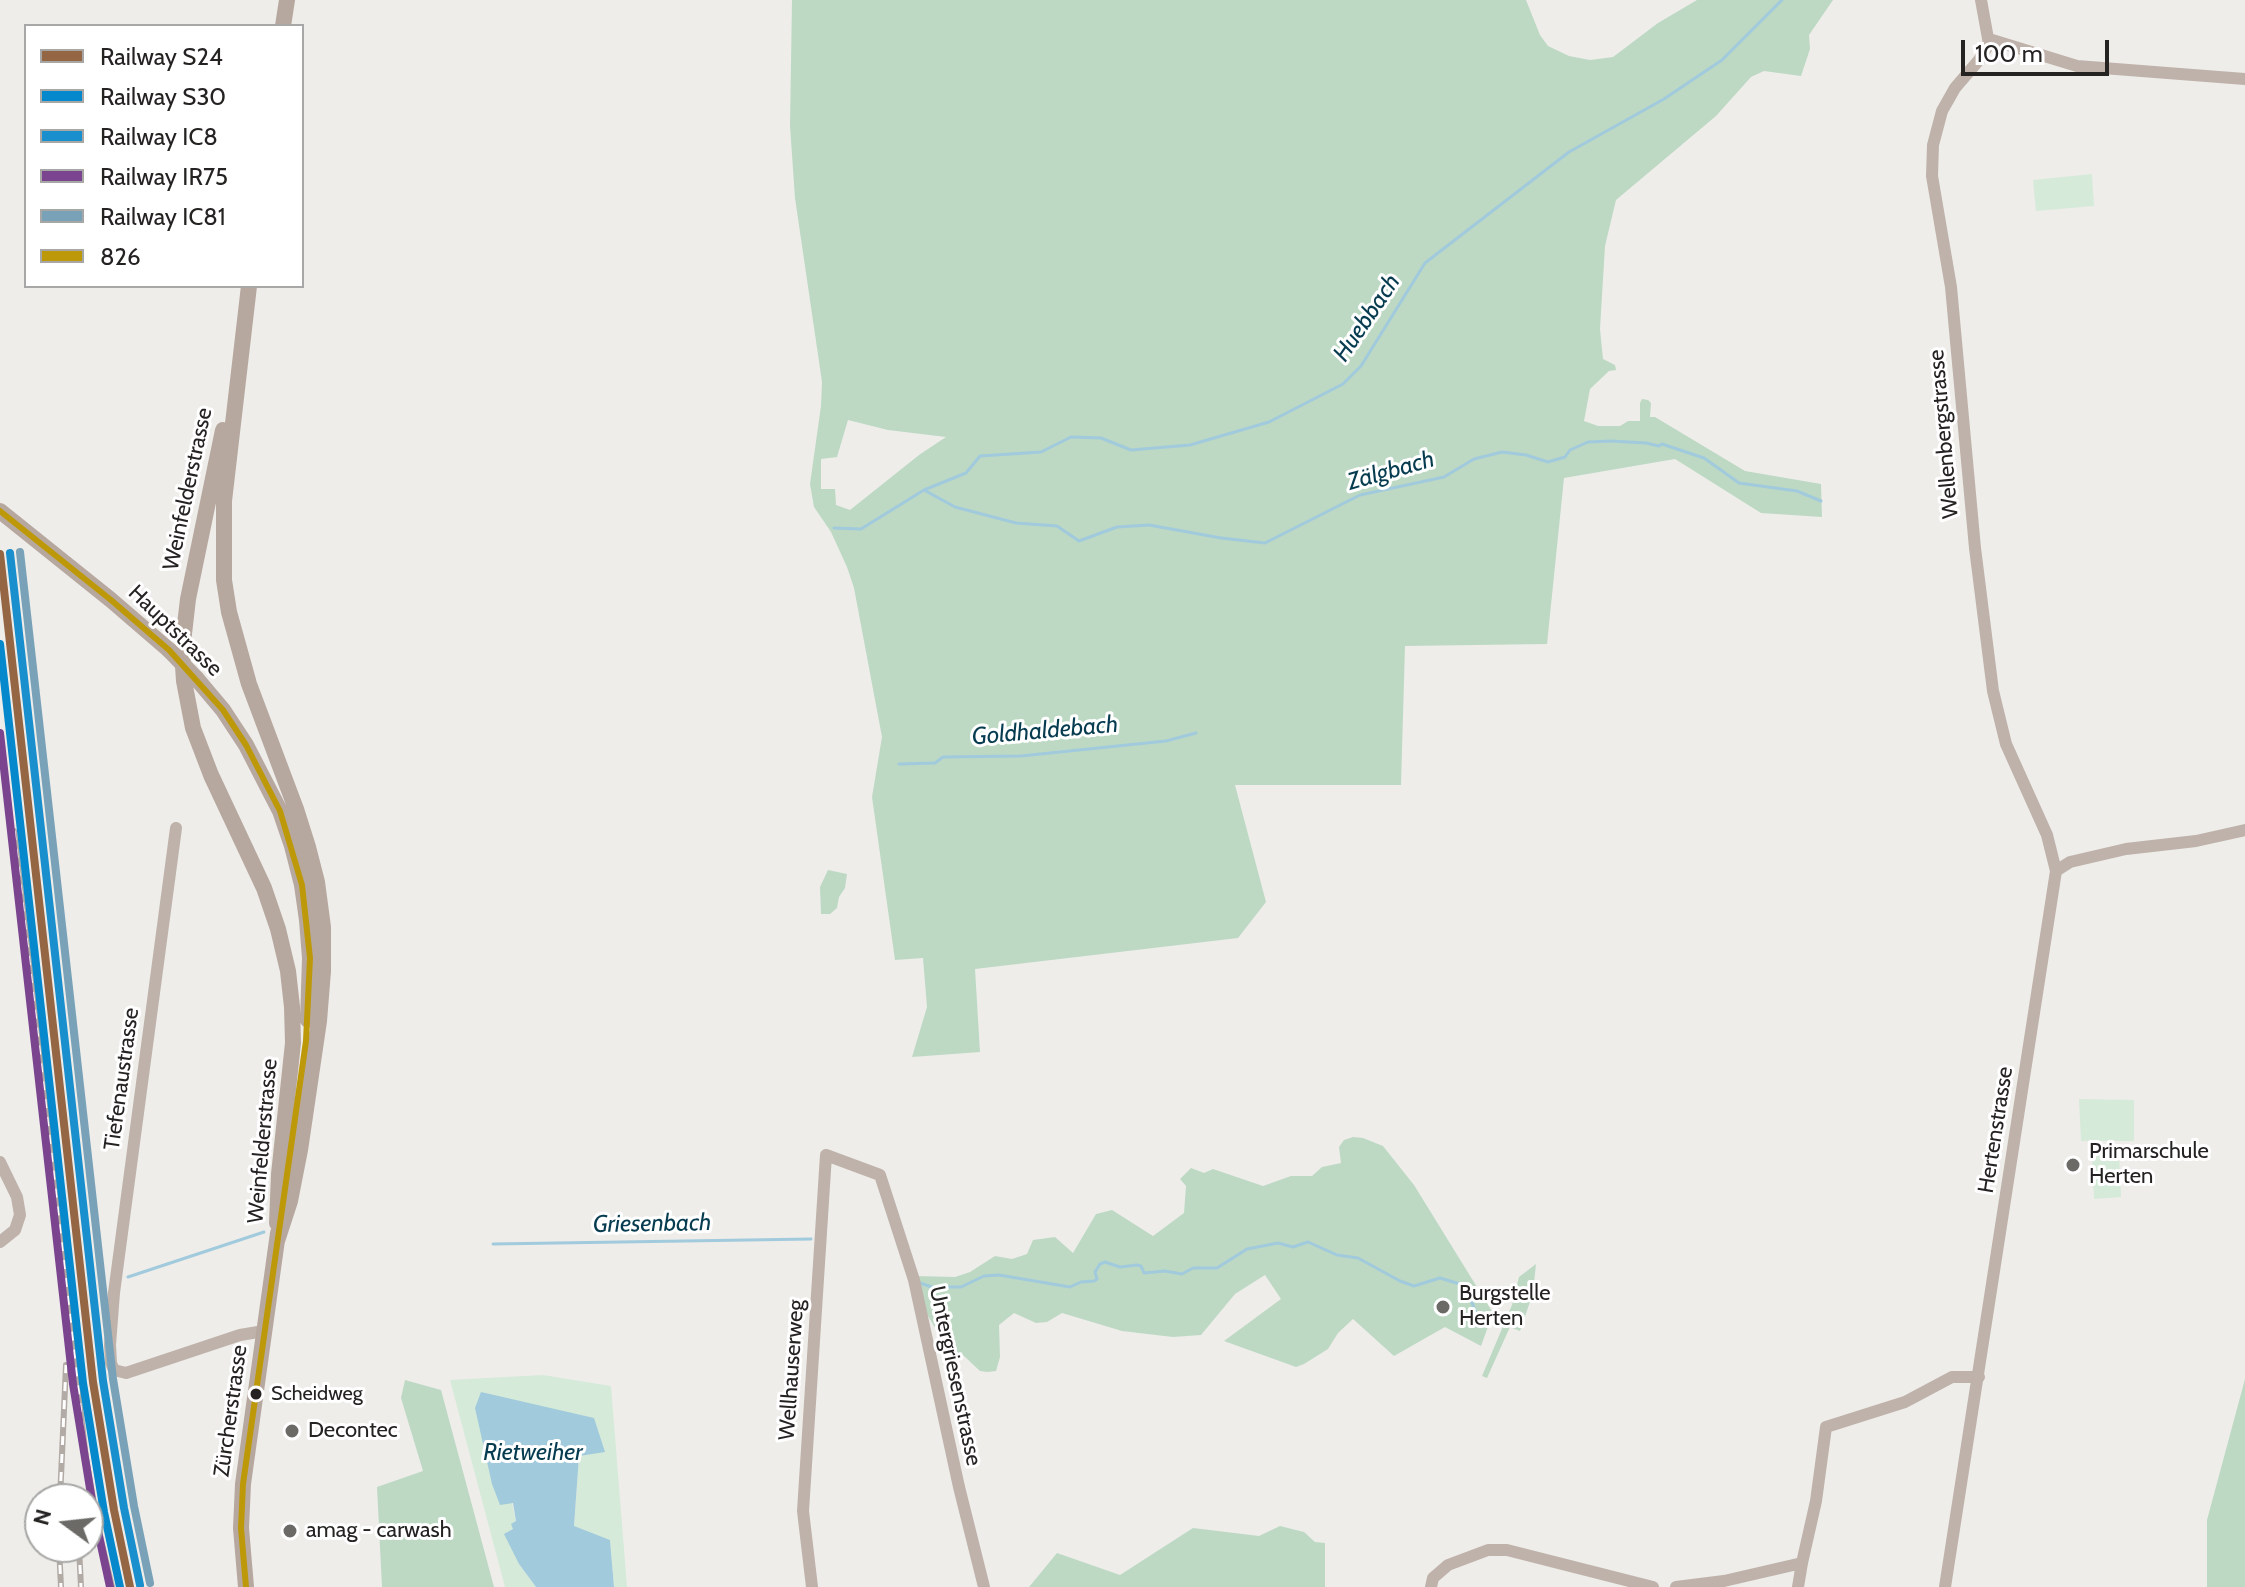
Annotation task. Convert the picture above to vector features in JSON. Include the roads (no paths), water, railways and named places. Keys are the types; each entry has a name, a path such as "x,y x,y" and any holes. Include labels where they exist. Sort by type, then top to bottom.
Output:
{"main road":[{"path":"283,24 287,0"},
{"name":"Weinfelderstrasse","path":"249,288 224,501 224,580 244,669 308,847 323,927 319,1021 300,1150 290,1201 277,1241"},
{"name":"Weinfelderstrasse","path":"241,347 188,599 182,651 193,728 211,775 264,888 288,971 293,1043 279,1174 277,1241"},
{"name":"Hauptstrasse","path":"0,511 169,650 196,678 223,710 246,745 280,811 302,885 310,958 306,1041 277,1241"},
{"name":"Zürcherstrasse","path":"246,1587 241,1528 243,1484 277,1241"}],"street":[{"path":"1981,0 1989,39 2077,66 2245,79"},
{"name":"Wellenbergstrasse","path":"1989,39 1982,56 1955,88 1942,111 1933,145 1932,176 1951,287 1973,534 1993,691 2006,744 2047,835 2056,871"},
{"name":"Tiefenaustrasse","path":"176,828 116,1277 111,1363 114,1370 126,1373 240,1335 264,1331"},
{"path":"2056,871 2070,862 2126,849 2196,841 2245,830"},
{"name":"Hertenstrasse","path":"1945,1587 2056,871"},
{"name":"Untergriesenstrasse","path":"826,1155 880,1175 914,1280 984,1587"},
{"name":"Wellhauserweg","path":"812,1587 803,1511 826,1155"},
{"path":"0,1162 17,1197 20,1215 11,1234 0,1242"},
{"path":"1798,1587 1816,1501 1826,1427 1905,1402 1952,1377 1979,1377"},
{"path":"1431,1587 1433,1578 1448,1565 1488,1550 1507,1550 1653,1587"},
{"path":"1676,1587 1724,1581 1802,1563"}],"water":[{"name":"Rietweiher","path":"481,1392 594,1418 605,1452 579,1456 574,1526 610,1540 614,1587 536,1587 519,1564 504,1534 513,1529 511,1524 516,1521 513,1503 500,1505 492,1484 475,1408"}],"waterway":[{"name":"Huebbach","path":"834,528 861,529 924,490 966,473 980,456 1041,452 1071,437 1101,438 1131,450 1190,445 1269,422 1343,384 1361,366 1425,263 1569,152 1664,99 1722,60 1782,0"},
{"name":"Zälgbach","path":"924,490 955,507 1016,523 1057,526 1079,541 1117,527 1149,525 1265,543 1360,495 1444,477 1474,459 1502,452 1548,462 1565,457 1570,450 1588,442 1611,441 1662,444 1704,458 1739,483 1797,491 1821,501"},
{"name":"Goldhaldebach","path":"899,764 935,763 943,757 1021,756 1166,741 1196,733"},
{"name":"Griesenbach","path":"128,1277 264,1232"},
{"name":"Griesenbach","path":"493,1244 811,1239"},
{"name":"Griesenbach","path":"942,1287 961,1287 984,1276 999,1275 1070,1287 1097,1279 1095,1272 1105,1262 1120,1267 1141,1266 1144,1273 1165,1271 1182,1274 1193,1268 1217,1268 1247,1249 1278,1243 1293,1247 1308,1242 1337,1255 1358,1258 1414,1286 1440,1278 1460,1284 1467,1291 1480,1322"},
{"path":"920,1283 932,1287"}],"railway":[{"path":"14,831 86,1458 112,1587"},
{"path":"61,1483 66,1365"},
{"path":"60,1563 61,1587"},
{"path":"80,1563 81,1587"}],"rail line":[{"name":"IC81","path":"20,552 113,1379 150,1583"},
{"name":"IC8","path":"10,553 103,1381 140,1585"},
{"name":"S24","path":"0,554 93,1382 130,1587"},
{"name":"S30","path":"0,644 83,1383 120,1587"},
{"name":"IR75","path":"0,733 73,1384 94,1513 110,1587"}],"place":[{"name":"Primarschule Herten","path":"2073,1165"},
{"name":"Burgstelle Herten","path":"1443,1307"},
{"name":"Scheidweg","path":"256,1394"},
{"name":"Decontec","path":"292,1431"},
{"name":"amag - carwash","path":"290,1531"}]}
